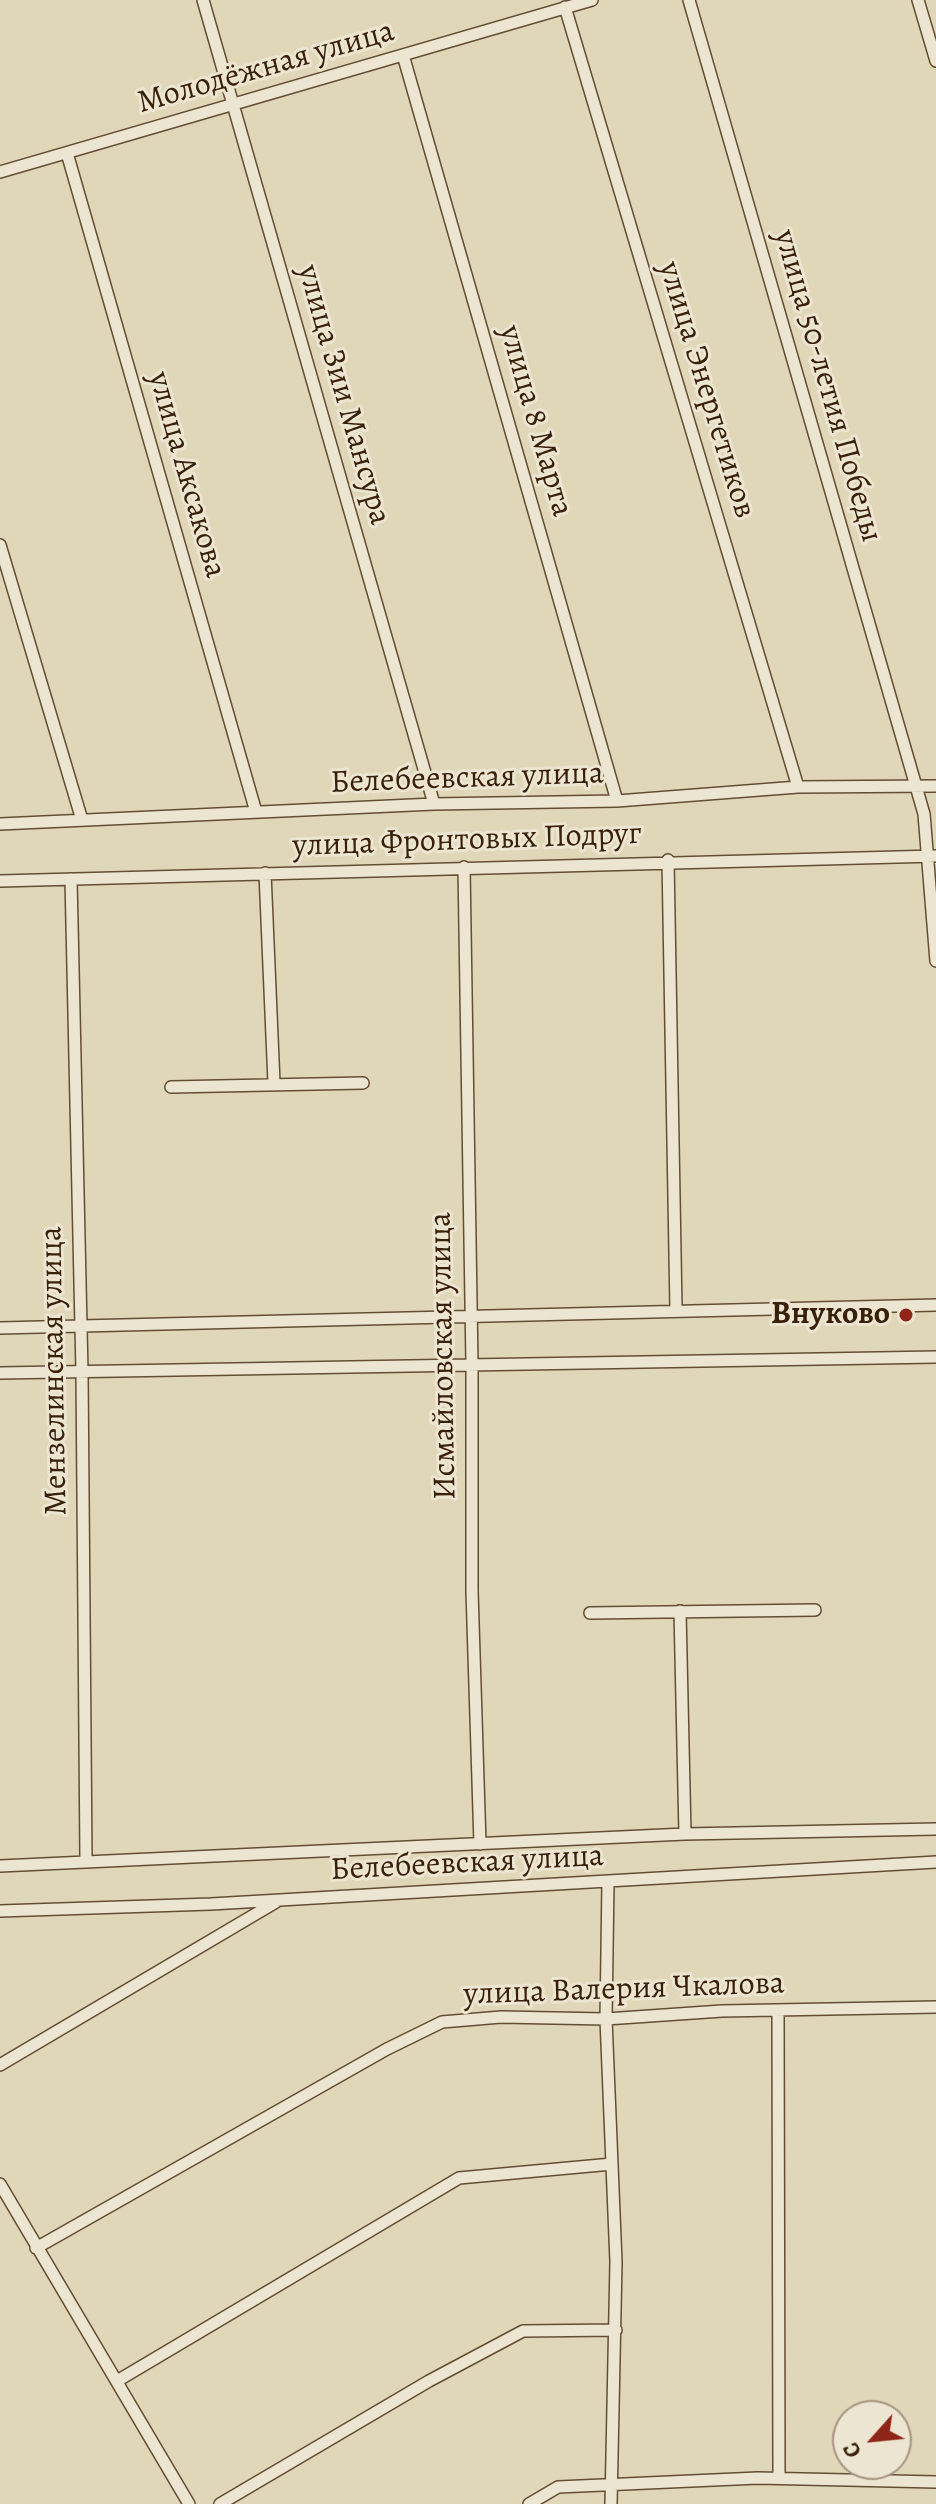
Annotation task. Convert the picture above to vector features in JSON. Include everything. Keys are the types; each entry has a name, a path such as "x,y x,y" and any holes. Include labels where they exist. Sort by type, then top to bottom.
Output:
{"street":[{"name":"улица Зии Мансура","path":"203,0 434,804"},
{"name":"Молодёжная улица","path":"0,172 592,0"},
{"name":"улица 50-летия Победы","path":"689,0 924,814 933,856 936,961"},
{"path":"918,0 936,61"},
{"name":"улица Энергетиков","path":"565,7 798,787"},
{"name":"улица 8 Марта","path":"403,55 617,801"},
{"name":"улица Аксакова","path":"67,153 256,812"},
{"path":"0,545 82,820"},
{"name":"Белебеевская улица","path":"0,824 434,804 617,801 798,787 936,786"},
{"name":"улица Фронтовых Подруг","path":"0,881 668,860 933,856"},
{"path":"668,860 676,1310"},
{"name":"Исмайловская улица","path":"464,867 472,1364 472,1591 480,1844"},
{"path":"265,873 274,1083"},
{"name":"Мензелинская улица","path":"71,879 82,1372 86,1861"},
{"path":"171,1087 363,1083"},
{"path":"0,1328 470,1314 936,1305"},
{"path":"0,1373 936,1357"},
{"path":"590,1613 815,1610"},
{"path":"680,1611 685,1834"},
{"name":"Белебеевская улица","path":"0,1866 685,1834 936,1829"},
{"name":"Белебеевская улица","path":"0,1911 280,1900 936,1862"},
{"path":"608,1882 606,2019 616,2330 611,2504"},
{"path":"0,2065 280,1900"},
{"name":"улица Валерия Чкалова","path":"36,2248 387,2049 442,2022 501,2017 606,2019 778,2010 936,2007"},
{"path":"778,2010 779,2478"},
{"path":"117,2381 459,2178 612,2164"},
{"path":"0,2184 189,2504"},
{"path":"220,2504 429,2381 523,2331 616,2330"},
{"path":"529,2504 558,2487 611,2484 779,2478 936,2482"}],"place":[{"name":"Внуково","path":"906,1315"}]}
